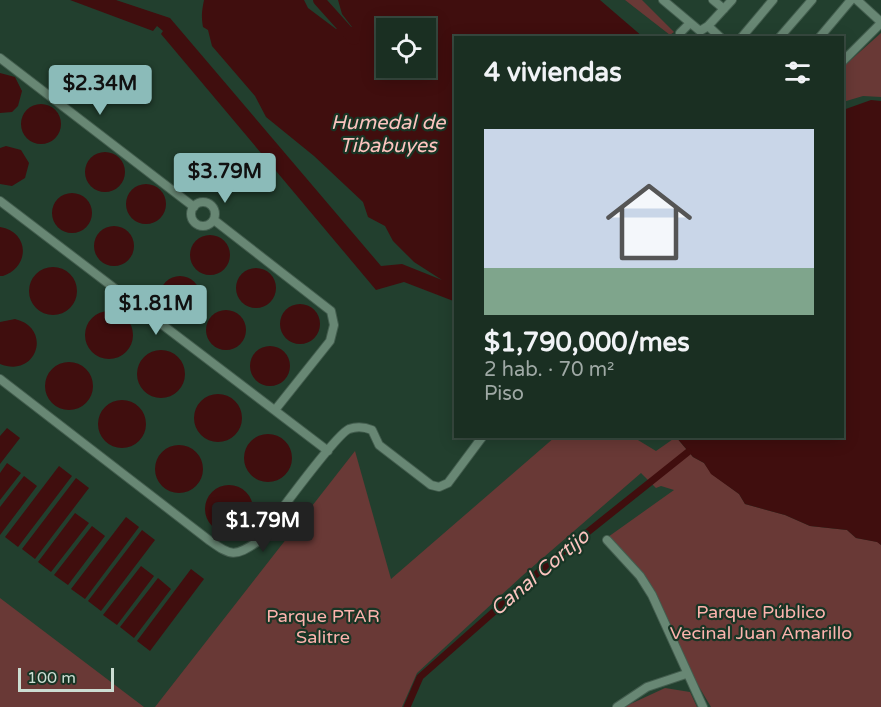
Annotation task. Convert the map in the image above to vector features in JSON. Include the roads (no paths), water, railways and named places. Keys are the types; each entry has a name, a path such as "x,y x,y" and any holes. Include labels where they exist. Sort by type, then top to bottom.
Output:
{"street":[{"path":"663,0 700,31 708,26 732,0"},
{"path":"713,0 724,9"},
{"path":"743,36 773,0"},
{"path":"781,36 812,0"},
{"path":"821,36 851,0"},
{"path":"844,60 881,23 857,0"},
{"path":"680,33 690,22"},
{"path":"708,26 719,36"},
{"path":"0,58 194,207"},
{"path":"0,201 328,451"},
{"path":"202,202 210,204 215,211 214,220 207,225 195,222 192,214 194,207 202,202"},
{"path":"214,220 331,311 334,325 330,341 275,411"},
{"path":"0,379 210,541 233,554 257,542 328,451 350,429 369,429 374,433 379,445 430,485 439,487 448,483 482,438"},
{"path":"607,540 634,568 651,595 703,707"},
{"path":"617,707 647,687 686,674"}],"water":[{"name":"Humedal de Tibabuyes","path":"70,0 116,0 170,18 381,266 402,264 442,280 414,262 393,241 385,226 368,217 363,202 314,156 266,117 255,96 212,46 208,30 203,27 204,0 304,0 308,8 336,29 352,27 342,14 338,0 600,0 642,36 454,36 454,301 404,282 376,290 161,34 163,31 157,26 153,31"},
{"path":"0,73 15,77 22,91 18,106 12,112 0,113"},
{"path":"871,100 881,101 881,545 877,542 856,538 847,530 810,526 785,515 745,504 739,494 711,474 704,463 693,457 677,438 844,438 844,110"},
{"path":"41,104 49,105 55,110 60,116 60,132 55,138 49,143 41,144 33,143 27,138 22,132 21,124 22,116 27,110 33,105"},
{"path":"6,146 21,150 29,163 25,178 12,186 0,184 0,148"},
{"path":"105,152 113,153 119,158 124,164 124,180 119,186 113,191 105,192 97,191 91,186 86,180 85,172 86,164 91,158 97,153"},
{"path":"146,184 154,185 160,190 165,196 165,212 160,218 154,223 146,224 138,223 132,218 127,212 126,204 127,196 132,190 138,185"},
{"path":"72,193 80,194 86,199 91,205 91,221 86,227 80,232 72,233 64,232 58,227 53,221 52,213 53,205 58,199 64,194"},
{"path":"114,226 122,227 128,232 133,238 133,254 128,260 122,265 114,266 106,265 100,260 95,254 94,246 95,238 100,232 106,227"},
{"path":"0,227 10,230 17,236 23,250 18,265 12,272 3,276 0,276"},
{"path":"210,235 218,236 224,241 229,247 229,263 224,269 218,274 210,275 202,274 196,269 191,263 190,255 191,247 196,241 202,236"},
{"path":"48,267 58,267 70,274 77,286 77,296 70,308 58,315 48,315 33,304 29,296 29,286 40,271"},
{"path":"256,268 264,269 270,274 275,280 275,296 270,302 264,307 256,308 248,307 242,302 237,296 236,288 237,280 242,274 248,269"},
{"path":"180,276 188,277 194,282 199,288 199,304 194,310 188,315 180,316 172,315 166,310 161,304 160,296 161,288 166,282 172,277"},
{"path":"300,304 308,305 314,310 319,316 319,332 314,338 308,343 300,344 292,343 286,338 281,332 280,324 281,316 286,310 292,305"},
{"path":"226,310 234,311 240,316 245,322 245,338 240,344 234,349 226,350 218,349 212,344 207,338 206,330 207,322 212,316 218,311"},
{"path":"104,311 114,311 126,318 133,330 133,340 126,352 114,359 104,359 89,348 85,340 85,330 96,315"},
{"path":"15,319 27,324 34,332 37,341 36,350 31,359 23,365 13,367 0,364 0,322"},
{"path":"270,346 278,347 284,352 289,358 289,374 284,380 278,385 270,386 262,385 256,380 251,374 250,366 251,358 256,352 262,347"},
{"path":"156,350 166,350 181,360 185,374 181,388 175,394 166,398 156,398 141,388 137,379 137,369 147,354"},
{"path":"64,362 74,362 86,369 93,381 93,391 86,403 74,410 64,410 49,399 45,391 45,381 56,366"},
{"path":"213,394 223,394 238,404 242,418 238,432 232,438 223,442 213,442 198,432 194,423 194,413 204,398"},
{"path":"117,400 127,400 139,407 146,419 146,429 139,441 127,448 117,448 102,437 98,429 98,419 109,404"},
{"path":"7,428 20,438 0,464 0,436"},
{"path":"263,434 273,434 285,441 292,453 292,463 285,475 273,482 263,482 248,471 244,463 244,453 255,438"},
{"path":"174,445 184,445 199,455 203,469 199,483 193,489 184,493 174,493 159,483 155,474 155,464 165,449"},
{"path":"7,463 21,473 0,500 0,473"},
{"path":"59,466 72,476 18,547 5,537"},
{"path":"24,476 37,486 0,535 0,507"},
{"path":"76,478 89,488 35,559 22,549"},
{"path":"224,485 234,485 249,495 253,509 249,523 243,529 234,533 224,533 209,523 205,514 205,504 215,489"},
{"path":"75,513 89,523 51,572 38,562"},
{"path":"126,517 139,527 85,599 71,589"},
{"path":"92,526 105,536 68,585 54,575"},
{"path":"142,530 155,540 101,611 88,601"},
{"path":"141,566 154,576 117,625 103,615"},
{"path":"191,569 204,579 150,651 137,641"},
{"path":"158,578 171,589 134,638 120,627"}],"waterway":[{"path":"319,0 354,39"},
{"name":"Canal Cortijo","path":"407,707 420,677 549,563 688,452"}],"park label":[{"name":"Parque Público Vecinal Juan Amarillo","path":"761,622"},
{"name":"Parque PTAR Salitre","path":"323,626"}]}
